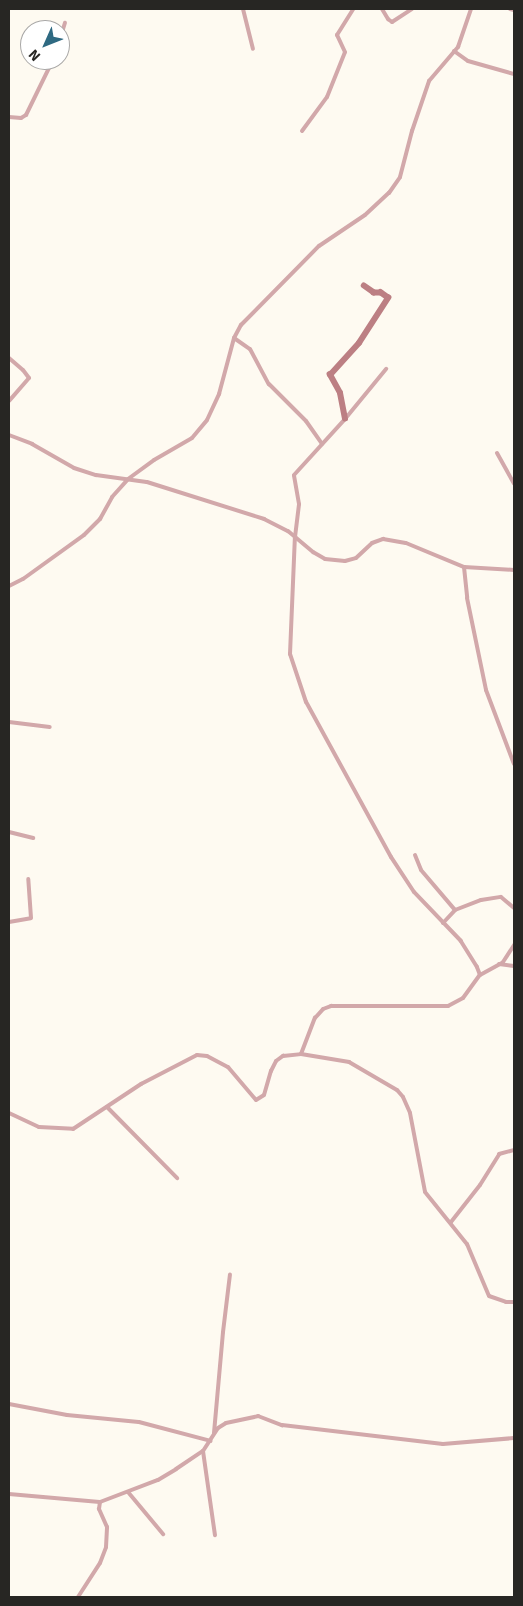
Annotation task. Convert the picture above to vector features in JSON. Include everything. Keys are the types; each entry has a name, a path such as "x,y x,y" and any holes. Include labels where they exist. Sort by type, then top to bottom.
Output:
{"street":[{"path":"243,9 253,49"},
{"path":"302,131 327,97 346,52 337,35 354,9"},
{"path":"382,9 392,22 412,9"},
{"path":"9,586 23,579 84,535 100,519 112,497 128,479 154,460 192,438 206,420 219,394 234,338 241,325 299,264 319,246 365,215 389,193 400,177 412,131 429,81 458,47 471,9"},
{"path":"510,9 514,10"},
{"path":"454,51 468,60 514,74"},
{"path":"9,117 22,118 26,115 48,70"},
{"path":"346,420 340,393 330,375 359,344 388,298 381,292 374,292 364,286"},
{"path":"234,338 250,349 269,384 302,416 322,444"},
{"path":"9,358 29,378 9,401"},
{"path":"386,369 346,420 294,475 299,504 295,537 290,654 306,702 402,876 471,956 480,975"},
{"path":"9,436 32,444 74,468 96,475 146,482 264,519 282,527 313,552 335,561 356,558 372,543 383,539 406,543 464,567 514,570"},
{"path":"497,453 514,484"},
{"path":"464,567 467,598 484,682 514,764"},
{"path":"9,722 50,727"},
{"path":"9,832 33,838"},
{"path":"415,855 422,870 455,910"},
{"path":"9,922 31,918 28,879"},
{"path":"443,923 455,910 481,900 499,897 514,908"},
{"path":"301,1054 315,1018 323,1009 331,1006 448,1006 463,998 480,975 507,957 514,945"},
{"path":"499,964 514,966"},
{"path":"9,1113 39,1127 73,1129 141,1084 187,1058 202,1054 228,1067 256,1100 264,1095 276,1061 283,1056 301,1054 358,1066 397,1090 403,1097 410,1113 423,1188 428,1197 451,1222 471,1252 486,1292 492,1298 514,1302"},
{"path":"107,1107 176,1178"},
{"path":"451,1222 480,1185 500,1154 514,1150"},
{"path":"214,1435 217,1421 222,1332 230,1274"},
{"path":"9,1404 67,1415 139,1422 211,1441"},
{"path":"9,1494 100,1502 158,1480 203,1451 222,1424 254,1416 282,1425 414,1442 442,1444 514,1438"},
{"path":"203,1451 215,1535"},
{"path":"128,1492 163,1534"},
{"path":"78,1597 100,1563 106,1548 107,1527 99,1509 100,1502"}]}
